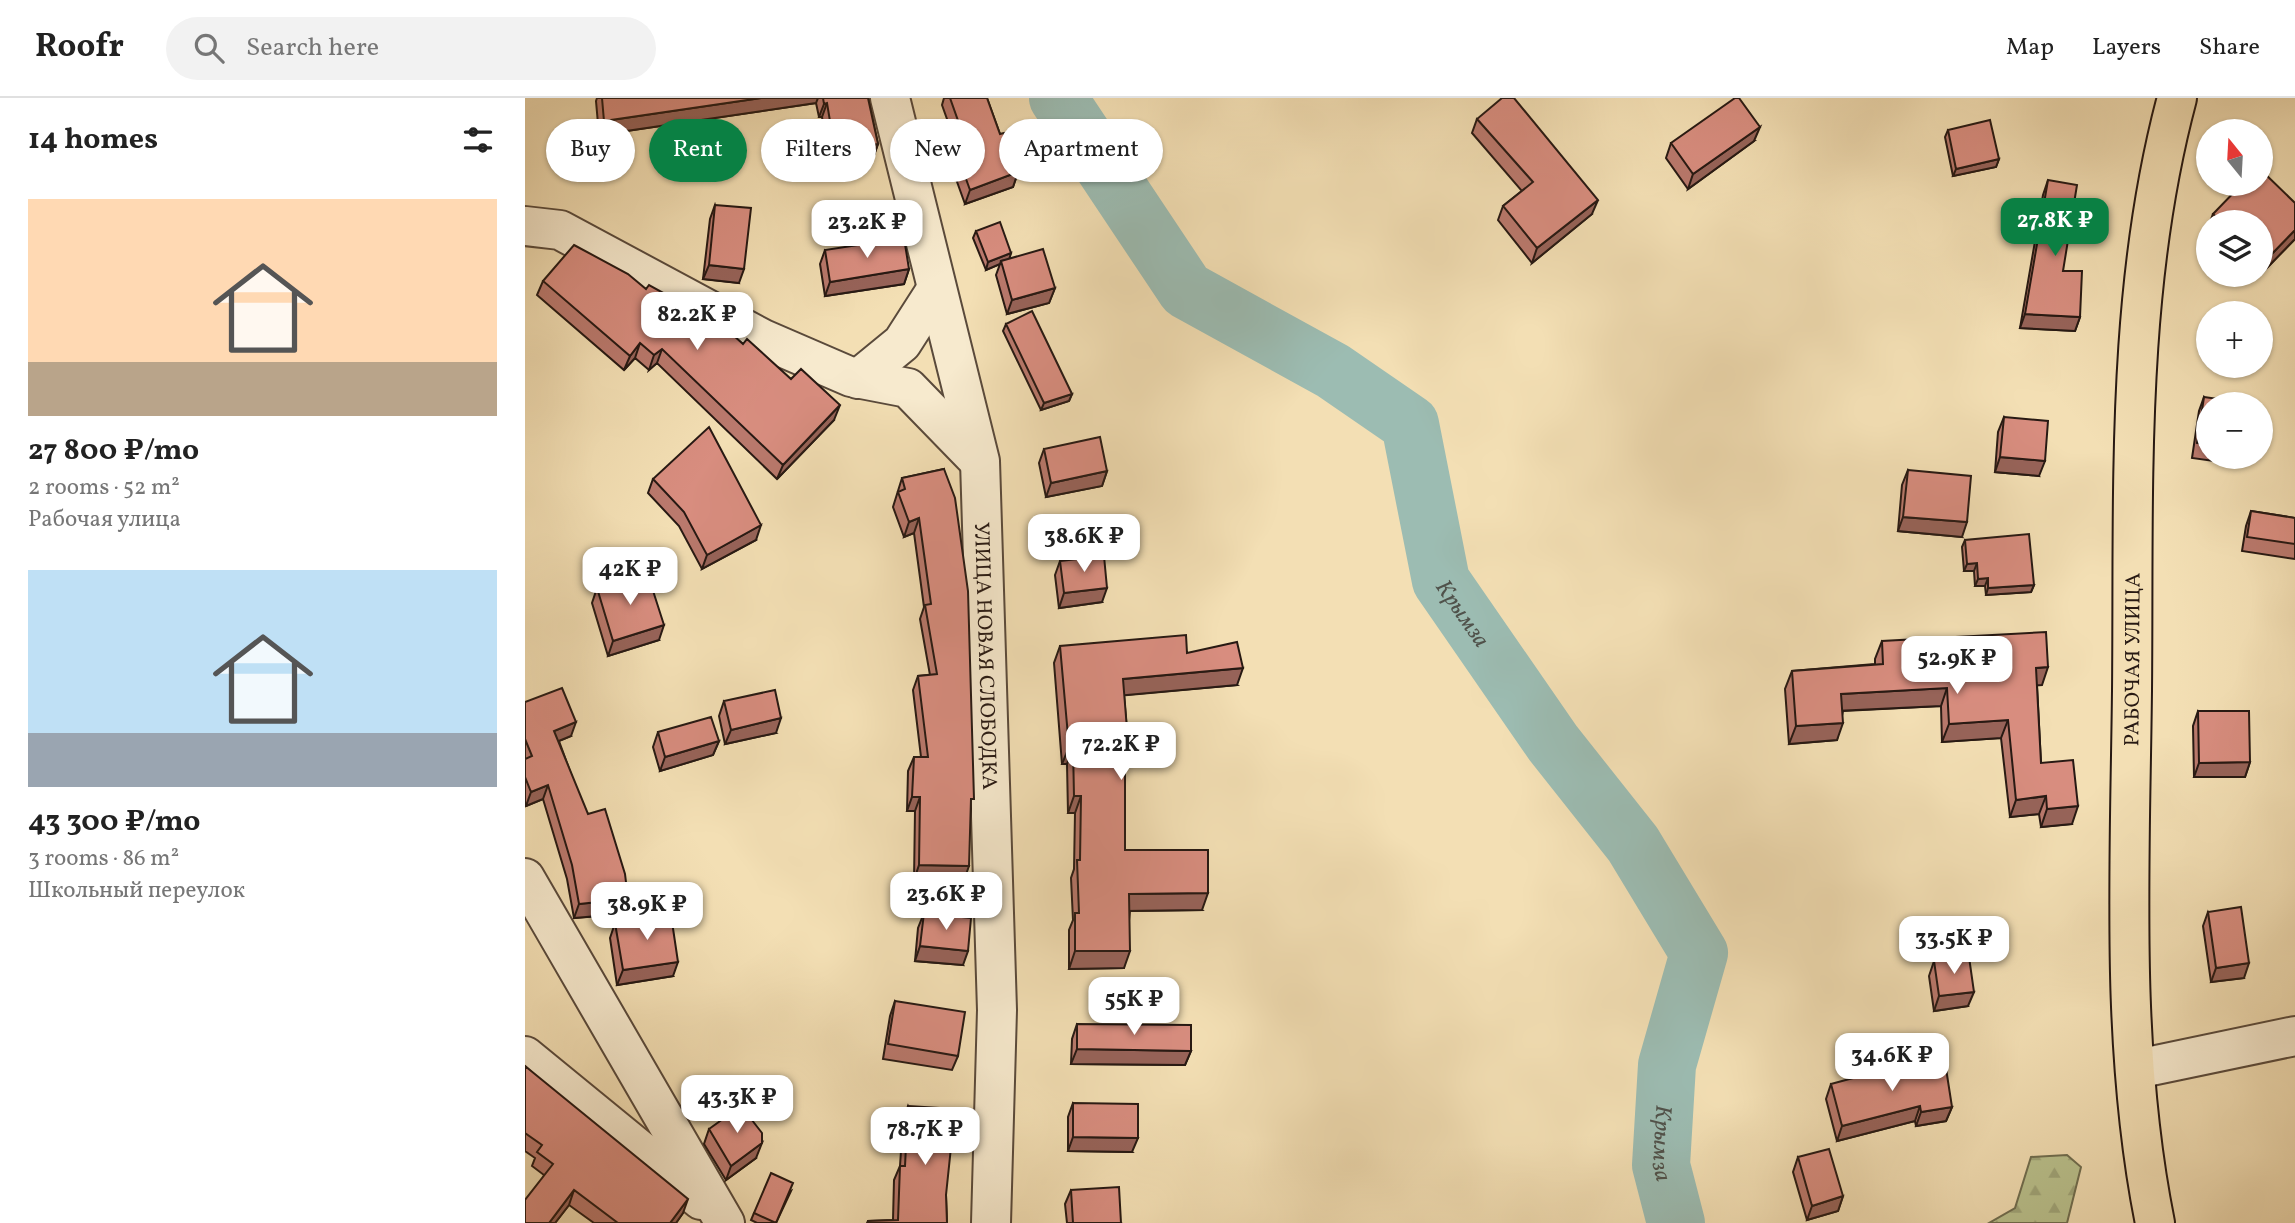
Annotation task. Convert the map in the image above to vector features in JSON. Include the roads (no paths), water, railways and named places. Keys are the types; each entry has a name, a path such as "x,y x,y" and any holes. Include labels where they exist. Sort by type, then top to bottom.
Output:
{"main road":[{"name":"РАБОЧАЯ УЛИЦА","path":"2155,1223 2145,1173 2131,969 2135,402 2147,243 2163,153 2177,98"}],"street":[{"name":"УЛИЦА НОВАЯ СЛОБОДКА","path":"890,98 980,461 997,1010 991,1223"},
{"path":"525,226 560,230 763,339 857,379 908,388 980,461"},
{"path":"857,379 902,343 936,290"},
{"path":"525,878 722,1219"},
{"path":"2137,1069 2295,1036"},
{"path":"525,1056 722,1219"}],"waterway":[{"name":"Крымза","path":"1058,98 1186,290 1333,371 1410,424 1441,581 1553,743 1633,844 1699,953 1667,1065 1661,1165 1676,1223"}]}
